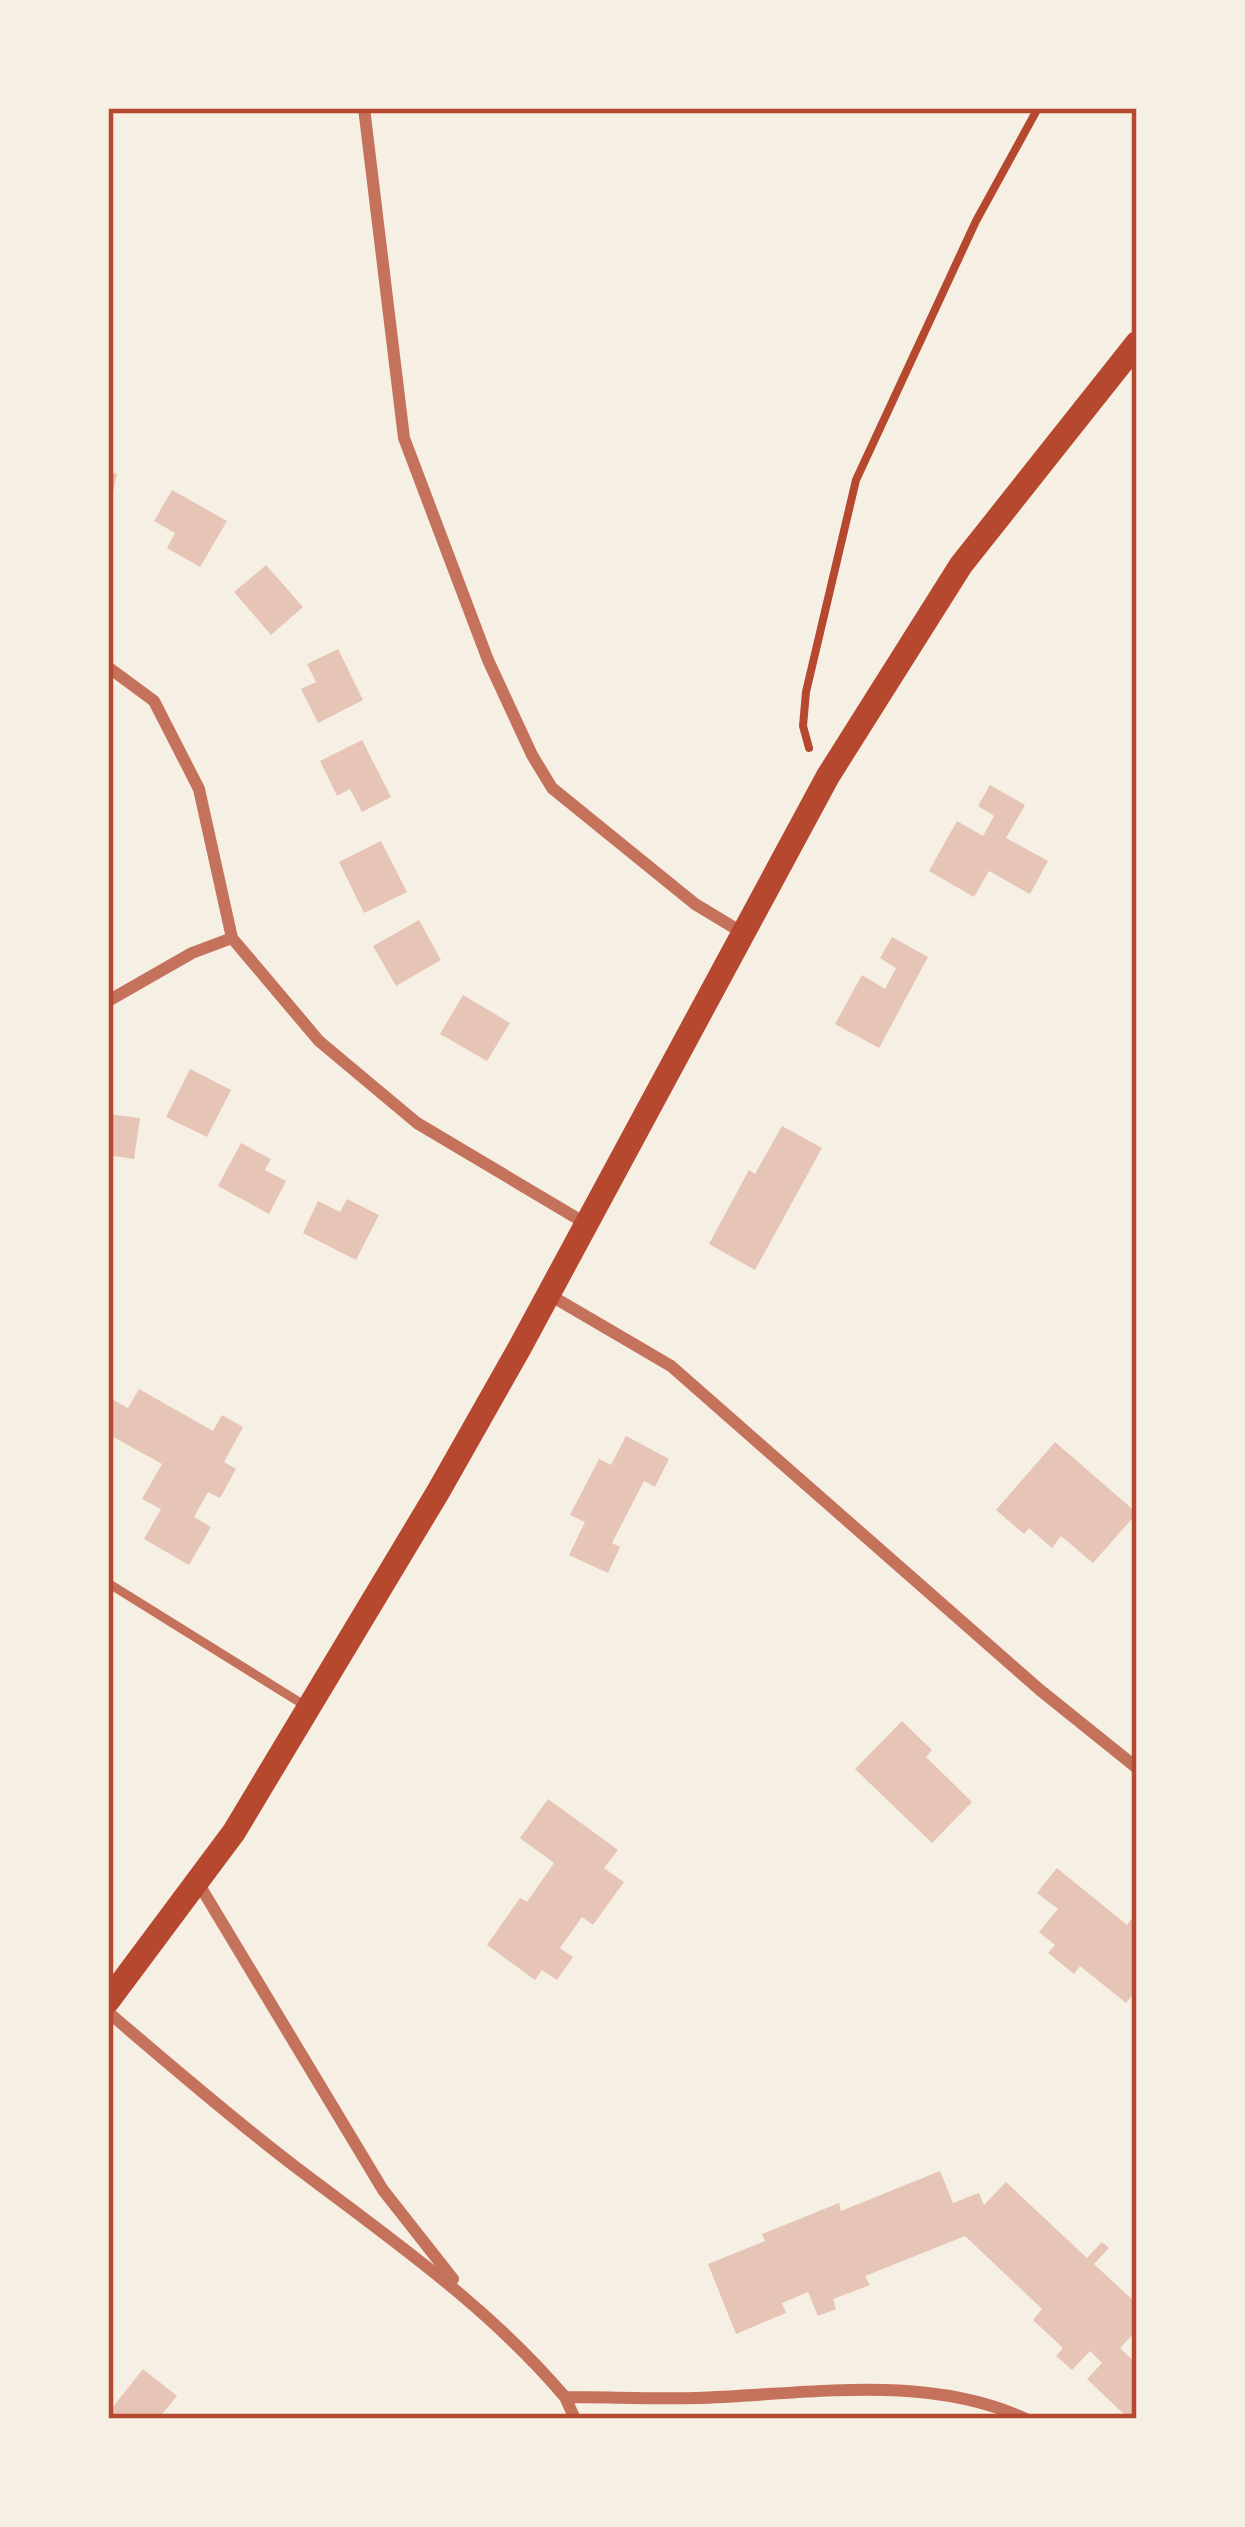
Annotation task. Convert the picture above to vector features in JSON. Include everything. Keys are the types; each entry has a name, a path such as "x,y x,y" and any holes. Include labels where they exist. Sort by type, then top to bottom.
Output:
{"main road":[{"path":"108,2001 234,1832 479,1420 828,776 961,565 1137,343"}],"street":[{"path":"364,108 404,438 496,679 553,788 695,904 743,933"},
{"path":"108,668 154,701 199,789 232,938 319,1041 417,1123 585,1223"},
{"path":"108,1001 192,953 232,938"},
{"path":"548,1294 671,1366 1040,1690 1137,1768"},
{"path":"197,1881 383,2190 436,2261 566,2397 574,2419"},
{"path":"108,2012 234,2120 479,2306"},
{"path":"566,2397 696,2398 848,2389 949,2396 997,2406 1025,2419"}],"lane":[{"path":"108,1582 309,1708"}],"path":[{"path":"828,776 810,752 803,726 806,694 856,481 976,220 1038,108"}],"building":[{"path":"108,472 117,474 110,505 108,505"},
{"path":"172,490 227,521 200,567 167,548 175,533 154,521"},
{"path":"266,565 303,607 271,635 234,592"},
{"path":"338,649 363,700 318,723 301,689 316,682 307,664"},
{"path":"362,740 391,797 362,812 350,789 337,796 320,761"},
{"path":"990,785 1025,805 1006,838 1048,861 1030,894 989,871 974,897 929,871 957,821 983,836 994,816 978,806"},
{"path":"381,841 407,892 364,913 339,862"},
{"path":"419,920 441,960 396,986 373,946"},
{"path":"892,937 928,957 879,1048 835,1024 862,975 885,989 896,968 880,958"},
{"path":"463,995 510,1023 487,1061 440,1034"},
{"path":"190,1069 231,1090 207,1137 166,1117"},
{"path":"108,1114 140,1118 134,1159 108,1155"},
{"path":"782,1126 822,1148 755,1270 709,1244 749,1170 755,1174"},
{"path":"241,1143 271,1159 265,1170 286,1181 269,1214 218,1186"},
{"path":"347,1199 379,1215 356,1260 303,1233 318,1201 340,1212"},
{"path":"139,1389 213,1431 222,1415 243,1427 224,1462 236,1469 220,1498 208,1492 194,1517 211,1527 189,1565 144,1539 161,1509 142,1499 162,1464 108,1434 108,1397 128,1408"},
{"path":"626,1436 669,1459 655,1487 644,1481 612,1543 620,1547 608,1573 569,1555 585,1522 570,1515 599,1459 611,1465"},
{"path":"1055,1442 1137,1513 1093,1563 1061,1536 1052,1548 1029,1528 1024,1534 996,1510"},
{"path":"902,1721 932,1750 926,1757 972,1802 932,1843 855,1769"},
{"path":"548,1799 618,1850 604,1868 624,1882 593,1925 582,1917 560,1948 573,1957 557,1980 542,1970 535,1980 487,1945 520,1898 527,1902 554,1863 520,1838"},
{"path":"1057,1868 1127,1925 1131,1919 1137,1923 1137,1990 1126,2003 1080,1966 1074,1974 1048,1953 1055,1945 1039,1932 1058,1909 1037,1893"},
{"path":"940,2171 953,2203 979,2193 984,2205 1006,2182 1087,2258 1102,2242 1109,2248 1094,2264 1137,2304 1137,2330 1120,2348 1137,2364 1137,2419 1129,2419 1087,2379 1102,2363 1090,2351 1072,2370 1056,2356 1063,2348 1033,2320 1042,2309 965,2236 865,2276 870,2285 833,2299 836,2309 818,2316 808,2292 782,2303 786,2313 736,2334 708,2264 765,2241 762,2234 839,2203 841,2211"},
{"path":"143,2369 177,2396 158,2419 108,2419 108,2413"}]}
